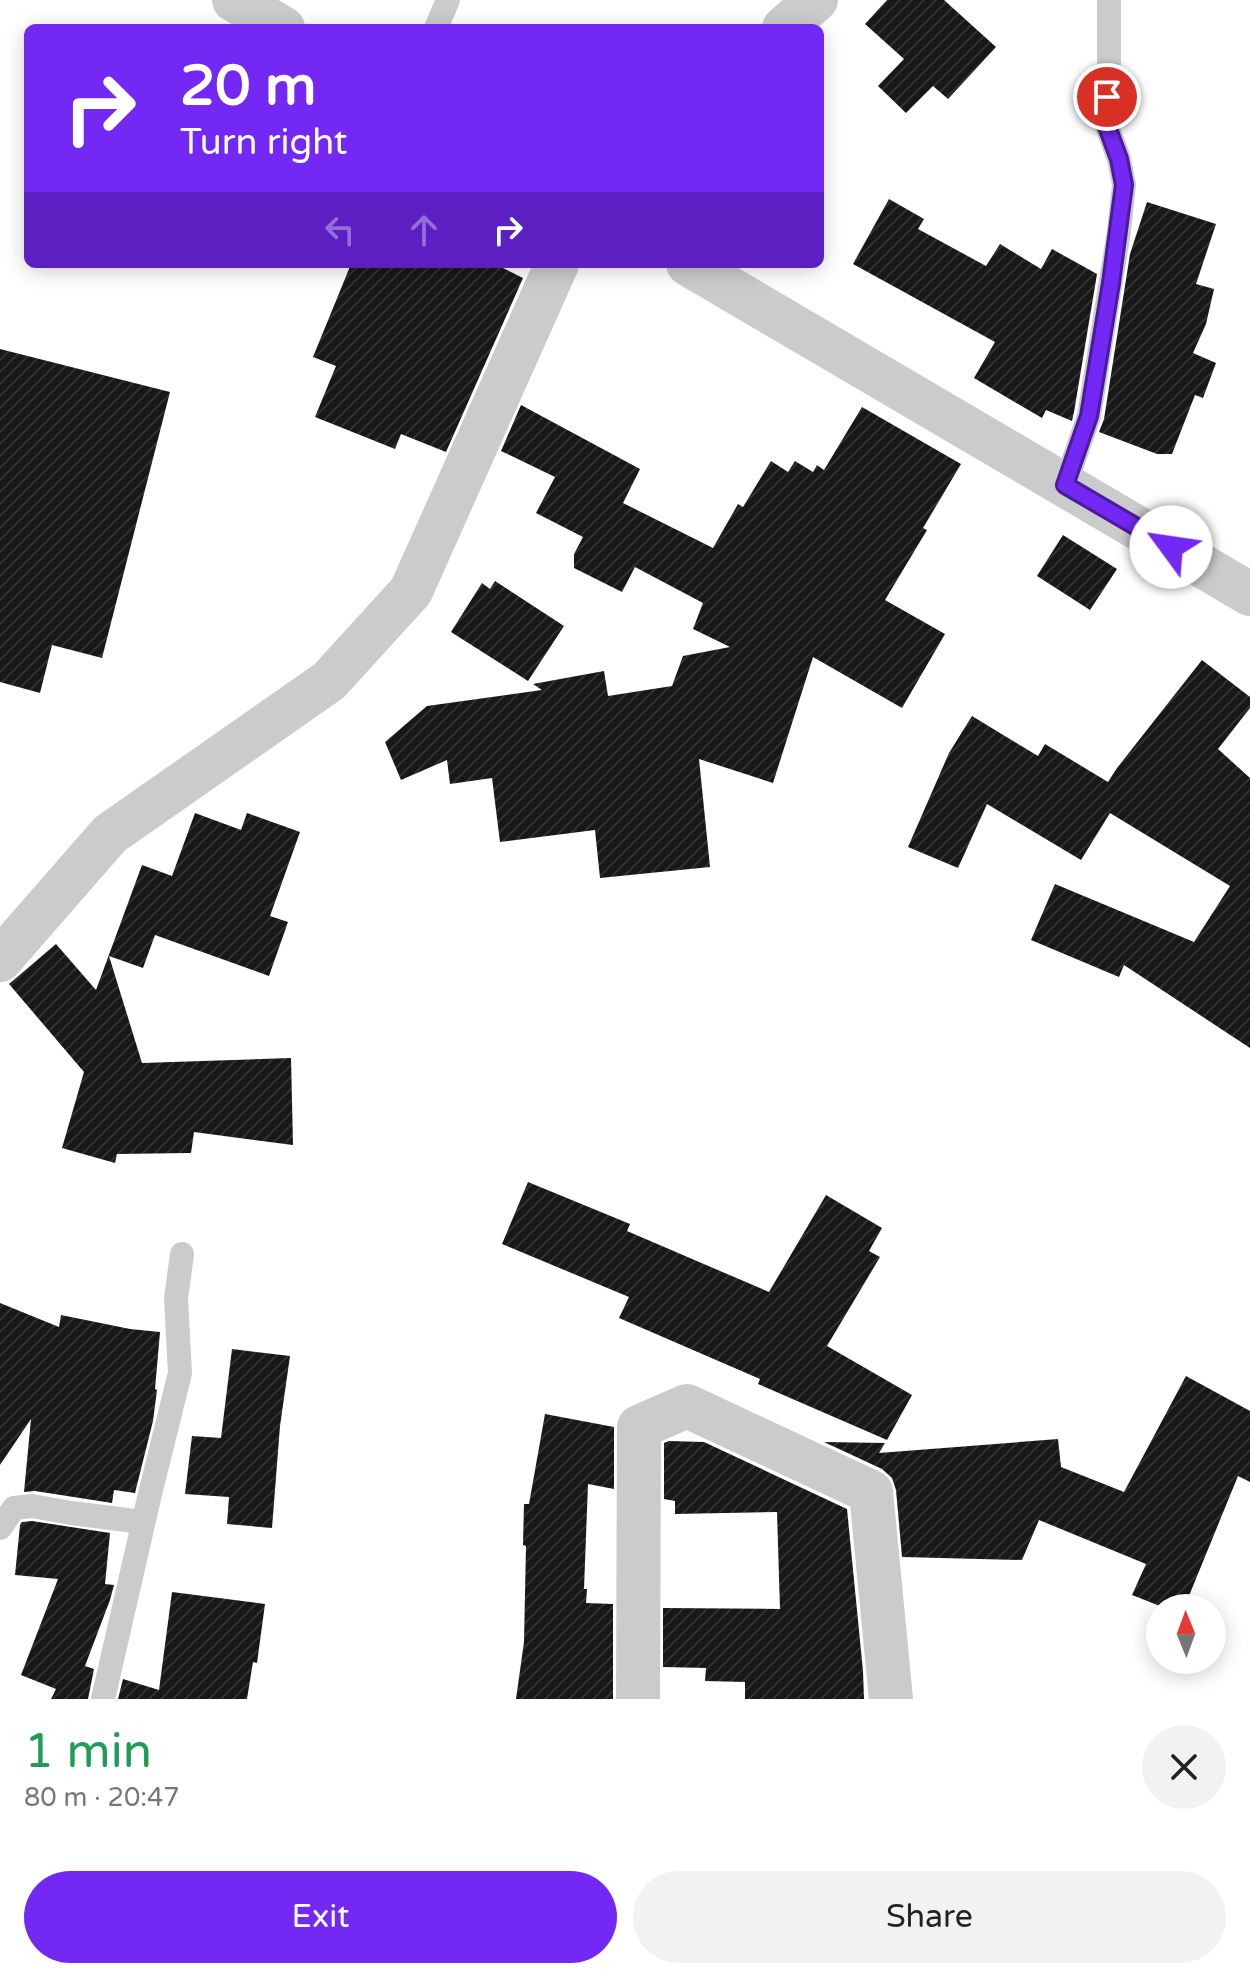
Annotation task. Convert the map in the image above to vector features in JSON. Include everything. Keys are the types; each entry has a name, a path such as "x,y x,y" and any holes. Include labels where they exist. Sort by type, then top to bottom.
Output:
{"street":[{"path":"234,0 276,24"},
{"path":"789,24 816,0"},
{"path":"0,960 110,834 329,681 411,591 555,268"},
{"path":"695,268 1250,594"},
{"path":"638,1699 639,1427 687,1406 871,1492 891,1699"}],"lane":[{"path":"438,24 448,0"},
{"path":"1065,485 1089,416 1124,185 1119,159 1105,121 1109,73 1109,0"},
{"path":"103,1699 180,1373 176,1299 182,1254"},
{"path":"0,1528 14,1508 32,1506 143,1522"}],"building":[{"path":"887,0 944,0 996,47 948,99 933,86 906,113 878,86 904,59 865,24"},
{"path":"889,199 924,219 918,229 986,266 1000,244 1041,269 1052,249 1097,274 1072,421 1046,410 1042,418 974,378 995,342 853,264"},
{"path":"1147,202 1216,224 1196,284 1214,289 1206,324 1193,353 1216,363 1203,398 1195,395 1172,454 1157,454 1099,432 1104,419 1130,254"},
{"path":"349,268 503,268 523,278 446,452 401,434 395,449 315,417 336,366 313,357"},
{"path":"0,349 170,392 102,658 52,645 40,693 0,682"},
{"path":"521,405 640,469 623,503 713,548 738,504 743,507 771,461 788,472 795,461 813,472 817,465 824,470 862,407 961,464 923,528 927,530 885,600 945,634 902,708 813,657 773,783 699,759 710,867 600,878 595,830 500,842 492,778 450,784 447,760 401,780 385,742 427,706 542,690 533,684 604,671 608,696 672,686 683,656 730,647 693,629 703,603 635,567 622,592 574,568 574,554 583,537 536,513 555,477 501,451"},
{"path":"1063,535 1117,569 1090,610 1037,576"},
{"path":"495,581 564,626 528,681 451,632 482,583 490,589"},
{"path":"1202,660 1250,697 1250,708 1218,749 1250,778 1250,1048 1124,965 1119,977 1031,940 1055,884 1194,942 1230,886 1110,813 1081,860 987,804 958,868 908,847 949,753 972,716 1038,756 1045,744 1108,782"},
{"path":"195,813 241,830 247,813 300,832 270,916 288,922 269,976 155,935 143,968 109,956 142,1063 291,1058 293,1145 194,1132 191,1153 117,1154 115,1163 62,1148 84,1072 9,984 56,944 96,990 142,865 172,876"},
{"path":"528,1182 630,1224 627,1231 769,1292 826,1195 882,1228 869,1251 880,1257 827,1346 912,1395 887,1440 758,1384 760,1379 619,1318 629,1297 502,1244"},
{"path":"0,1303 59,1327 61,1315 160,1332 153,1421 135,1493 114,1490 112,1503 24,1492 31,1419 0,1465"},
{"path":"232,1349 290,1356 280,1426 272,1528 227,1524 229,1497 185,1494 192,1436 221,1438"},
{"path":"1186,1376 1250,1411 1250,1482 1238,1476 1190,1594 1146,1594 1146,1601 1132,1595 1146,1564 1039,1520 1022,1560 902,1557 896,1490 892,1478 882,1469 824,1442 885,1443 879,1453 1058,1439 1061,1467 1124,1492"},
{"path":"545,1414 614,1427 614,1489 588,1484 584,1589 587,1589 586,1603 613,1604 613,1699 516,1699 524,1642 524,1504 529,1504"},
{"path":"704,1442 847,1509 864,1699 745,1699 745,1682 705,1681 706,1668 663,1667 663,1608 780,1609 777,1512 675,1514 675,1501 664,1499 664,1443"},
{"path":"32,1521 110,1533 105,1584 114,1585 85,1666 94,1669 88,1699 51,1699 56,1689 21,1675 58,1579 15,1575 20,1525"},
{"path":"172,1592 265,1604 257,1663 253,1662 247,1699 118,1699 123,1679 159,1690"}],"route":[{"path":"1107,97 1105,121 1119,159 1124,185 1089,416 1065,485 1171,547"}]}
